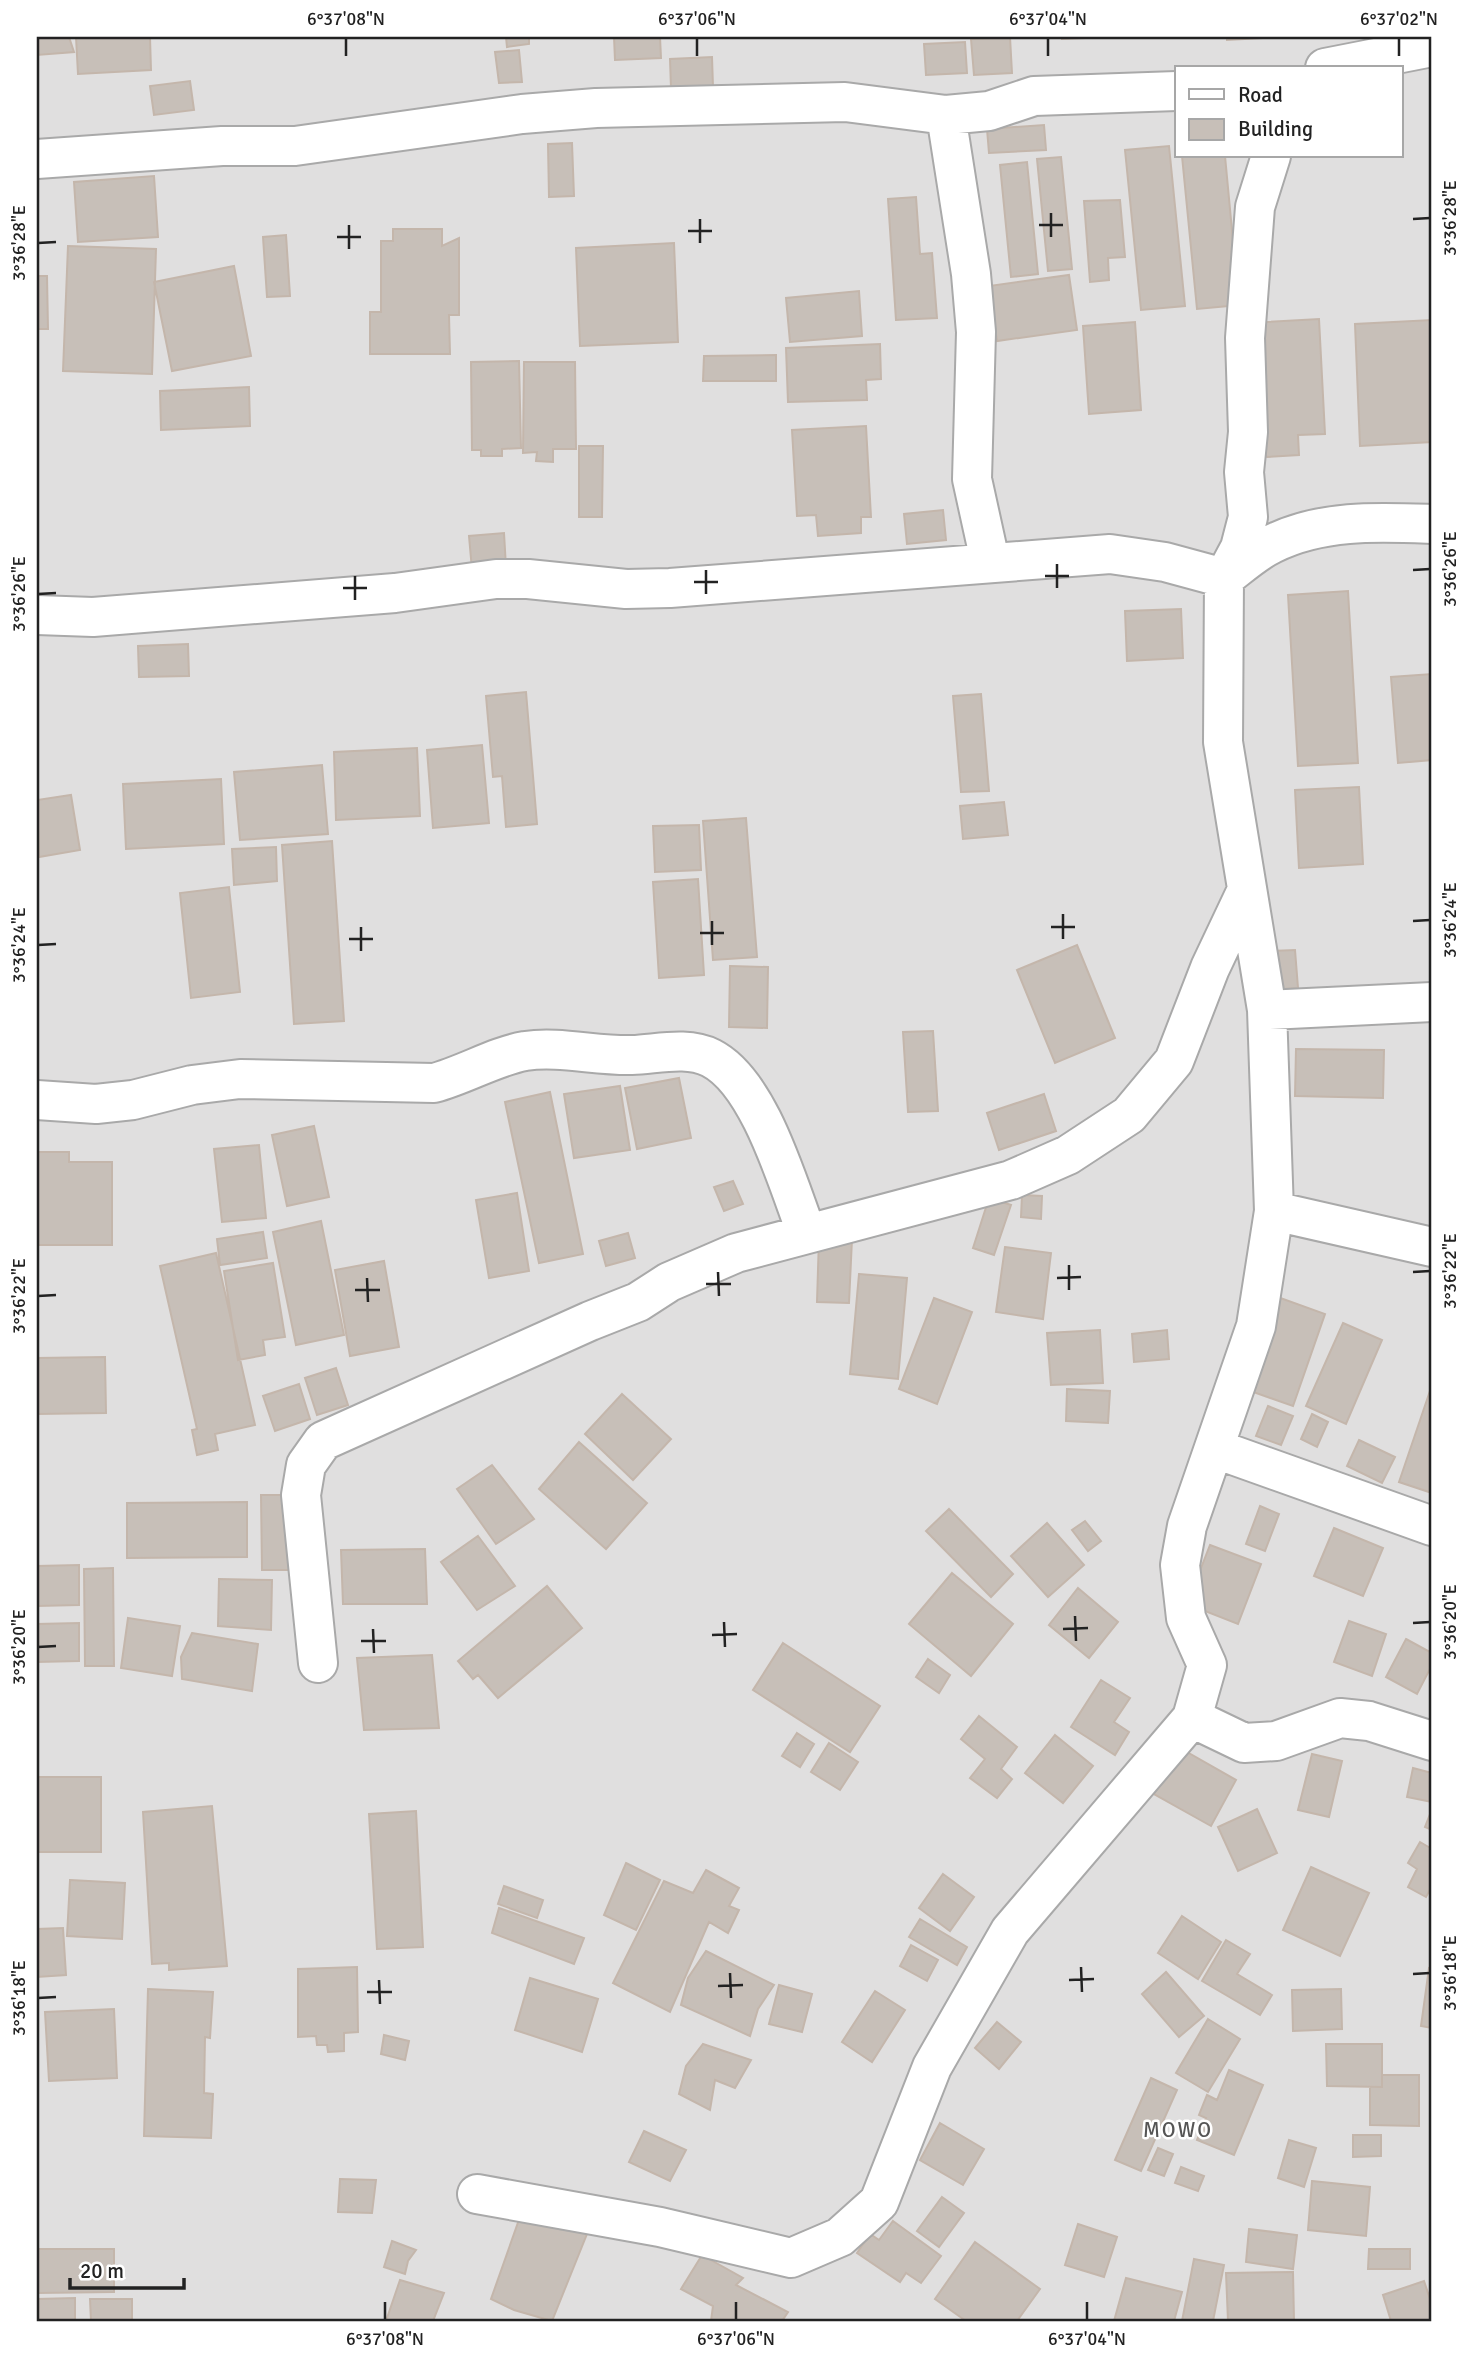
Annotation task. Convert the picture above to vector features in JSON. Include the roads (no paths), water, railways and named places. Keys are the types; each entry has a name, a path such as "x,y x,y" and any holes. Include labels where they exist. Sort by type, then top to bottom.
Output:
{"street":[{"path":"1319,66 1338,37"},
{"path":"1335,66 1432,47"},
{"path":"37,159 222,146 295,146 522,114 596,108 845,102 946,115 989,111 1034,96 1175,91"},
{"path":"946,115 971,274 975,320 972,480 990,561"},
{"path":"477,2194 660,2227 790,2258 840,2237 879,2202 932,2067 1010,1931 1192,1718 1207,1665 1186,1618 1180,1565 1187,1526 1216,1449 1256,1326 1274,1211 1267,1010 1223,742 1224,578 1240,548 1248,517 1244,472 1248,432 1245,338 1255,207 1269,158"},
{"path":"1224,578 1270,544 1297,533 1338,524 1432,524"},
{"path":"37,615 93,617 395,593 496,579 528,579 625,589 670,588 990,561 1110,554 1165,562 1224,578"},
{"path":"318,1663 301,1495 306,1465 323,1441 638,1302 668,1282 736,1253 1010,1180 1068,1155 1129,1115 1174,1061 1210,968 1246,892"},
{"path":"1267,1010 1432,1002"},
{"path":"37,1100 108,1103 133,1100 216,1080 434,1083 458,1077 522,1052 546,1049 630,1055 689,1051 712,1058 751,1101 768,1130 807,1234"},
{"path":"1274,1211 1432,1247"},
{"path":"1216,1449 1432,1526"},
{"path":"1192,1718 1244,1743 1276,1741 1340,1718 1369,1721 1432,1741"}],"district":[{"name":"MOWO","path":"1178,2130"}]}
